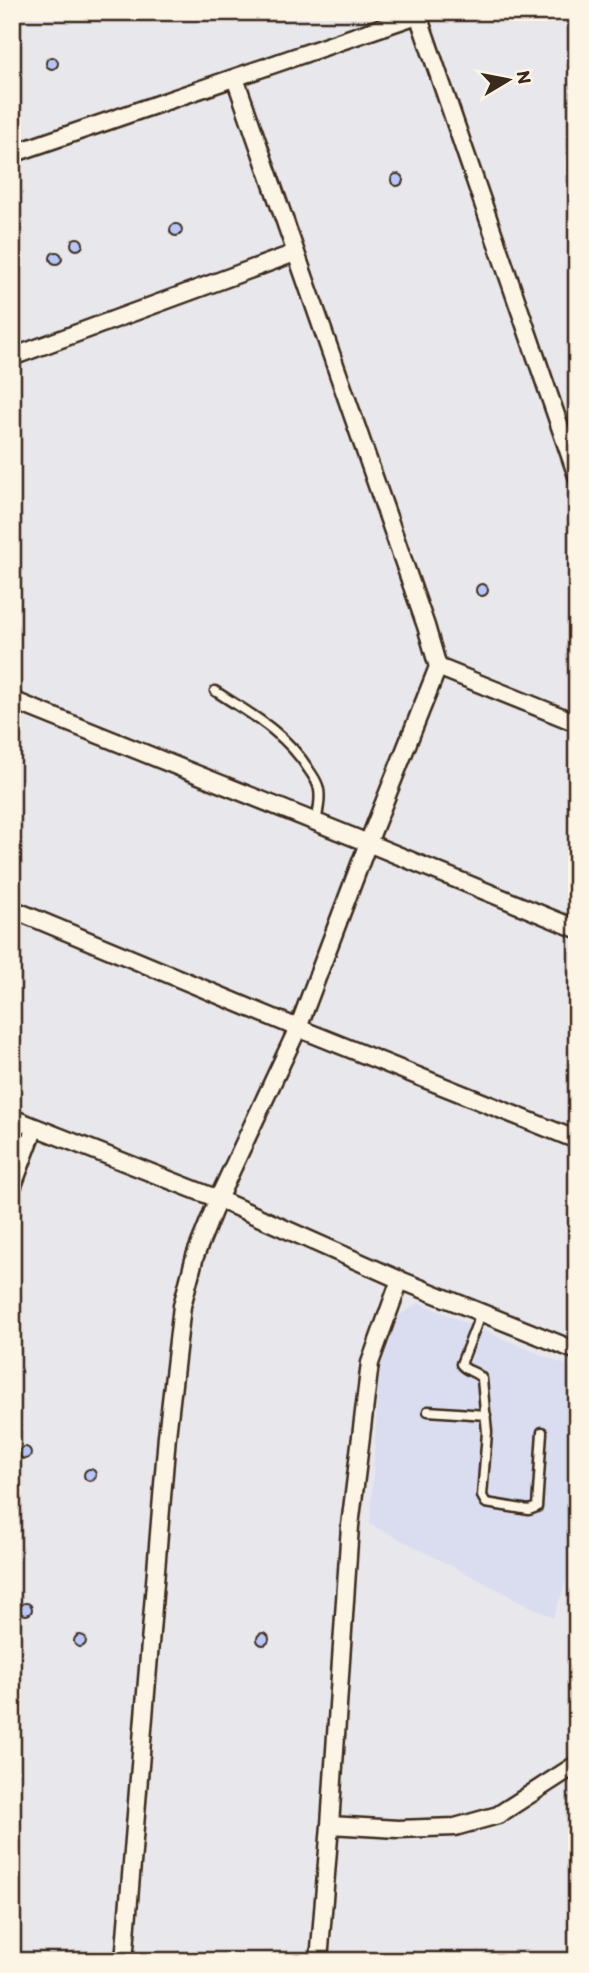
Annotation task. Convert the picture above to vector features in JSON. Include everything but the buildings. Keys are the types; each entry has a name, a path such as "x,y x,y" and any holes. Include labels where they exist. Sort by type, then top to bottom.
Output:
{"street":[{"path":"12,154 422,14 577,476"},
{"path":"124,1961 166,1450 182,1306 195,1256 218,1199 298,1028 438,667 234,78"},
{"path":"12,357 295,253"},
{"path":"438,667 577,723"},
{"path":"12,700 577,929"},
{"path":"12,909 577,1140"},
{"path":"12,1118 218,1199 400,1280 577,1351"},
{"path":"12,1188 35,1127"},
{"path":"319,1961 350,1526 370,1363 400,1280"},
{"path":"330,1825 398,1829 456,1827 498,1815 577,1764"}],"lane":[{"path":"215,691 273,729 303,760 319,788 316,822"},
{"path":"481,1313 461,1364 479,1374 482,1379 486,1415 482,1496 486,1503 529,1510 537,1507 542,1432"},
{"path":"428,1411 486,1415"}],"shaded area":[{"path":"419,1303 577,1370 577,1551 553,1618 370,1524 379,1372 392,1320"}]}
